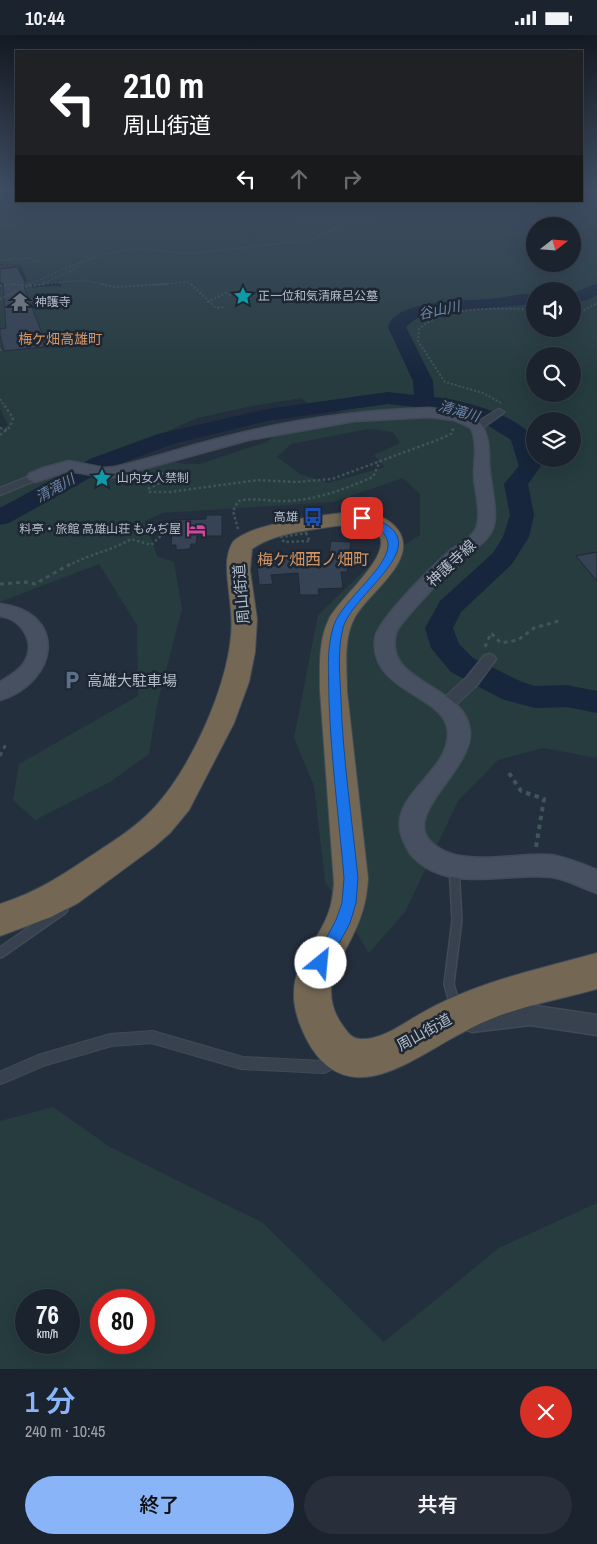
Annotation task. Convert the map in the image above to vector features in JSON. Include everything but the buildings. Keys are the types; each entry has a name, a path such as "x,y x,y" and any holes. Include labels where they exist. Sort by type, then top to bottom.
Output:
{"highway":[{"name":"周山街道","path":"0,920 60,896 150,833 167,815 186,788 230,703 242,651 245,620 238,559 242,545 254,538 271,533 362,518 376,522 386,529 392,538 394,546 392,554 346,610 338,627 333,656 336,724 351,878 349,903 342,923 313,977 312,993 316,1019 328,1040 344,1056 359,1059 378,1056 406,1045 459,1014 488,1002 597,971"}],"main road":[{"path":"35,477 58,468 74,466 113,472 264,432 351,418 432,412 458,416 479,425"},
{"name":"神護寺線","path":"479,425 482,437 481,468 486,523 483,532 475,542 452,559 390,623 382,649 387,661 400,675 444,707 453,716 459,730 458,744 451,763 414,807 411,821 412,833 418,846 428,855 454,867 552,866 597,883"},
{"path":"0,611 11,611 25,619 36,633 39,642 39,653 35,663 8,689"}],"street":[{"path":"479,425 499,412"},
{"path":"0,492 35,477"},
{"path":"444,707 472,681 489,659"},
{"path":"459,1014 472,1022 530,1015 597,1025"}],"lane":[{"path":"134,857 150,833"},
{"path":"454,867 457,920 449,984 459,1014"},
{"path":"0,953 72,903"},
{"path":"0,1078 42,1060 112,1040 152,1037 242,1063 323,1067 344,1056"}],"path":[{"path":"0,299 29,287 80,261 113,252"},
{"path":"169,252 182,254 205,252"},
{"path":"0,260 32,258 34,262 41,261"},
{"path":"29,287 53,280 73,271 80,261"},
{"path":"0,267 13,265"},
{"path":"0,286 14,284 29,287 82,280 115,287 138,287 187,282 198,288 207,302 216,309 224,307"},
{"path":"13,299 16,293"},
{"path":"207,302 226,293 232,296"},
{"path":"581,312 597,303"},
{"path":"499,412 504,409 504,405 497,399 471,389 450,385 442,379 418,341 417,329 424,322 455,313 481,309 526,309"},
{"path":"1,347 2,352"},
{"path":"0,399 13,418 7,430 0,435"},
{"path":"158,473 168,474 172,477 148,489 150,492 170,492 258,480 296,482 332,479 380,460 412,451 451,434 453,430 447,425 428,420 432,412"},
{"path":"0,428 7,430"},
{"path":"239,533 232,515 233,506 238,501 266,498 286,501 333,494 373,477 380,460"},
{"path":"0,584 26,582 35,584 85,556 121,545 131,539 152,545 164,533"},
{"path":"489,659 485,646 491,633 502,643 518,640 534,627 562,620"},
{"path":"0,756 6,744"},
{"path":"509,773 521,791 544,799 532,865"}],"green space":[{"path":"0,252 526,252 526,273 581,273 581,252 597,252 597,758 543,748 498,760 458,801 405,912 369,953 325,881 314,786 294,738 318,615 367,568 420,535 420,494 403,478 333,502 162,513 145,521 157,556 174,562 182,609 157,705 149,754 110,782 35,820 13,800 19,764 138,696 137,625 99,564 0,602 0,431 8,425 0,409 0,289 21,286 20,282 28,281 21,265 0,264","holes":["301,398 318,410 346,412 387,410 391,412 371,420 278,433 267,442 199,464 184,464 165,460 113,474 93,465 197,418","368,429 393,432 400,443 374,455 385,467 328,483 300,474 277,457 291,444"]},
{"path":"53,1107 110,1147 263,1223 384,1342 499,1248 597,1203 597,1369 0,1369 0,1121"}],"waterway":[{"path":"20,269 25,280"},
{"path":"44,285 57,284"},
{"path":"44,285 60,285 58,284"},
{"path":"32,286 44,285"},
{"name":"谷山川","path":"581,297 597,288"},
{"name":"谷山川","path":"424,401 423,381 397,327 398,323 408,316 430,309 526,299"},
{"name":"清滝川","path":"0,518 98,464 166,439 267,415 388,398 443,404 474,412 509,428 521,437 530,466 516,484 522,515 516,537 503,558 450,607 439,628 446,648 462,665 513,691 535,697 566,696 597,702"}],"place":[{"name":"正一位和気清麻呂公墓","path":"243,296"},
{"name":"神護寺","path":"20,302"},
{"name":"山内女人禁制","path":"102,478"},
{"name":"高雄","path":"313,517"},
{"name":"料亭・旅館 高雄山荘 もみぢ屋","path":"196,529"},
{"name":"高雄大駐車場","path":"72,680"}],"district":[{"name":"梅ケ畑高雄町","path":"60,339"},
{"name":"梅ケ畑西ノ畑町","path":"313,559"}],"route":[{"path":"321,963 342,923 349,903 351,878 336,724 333,656 338,627 346,610 358,594 385,566 394,546 392,538 386,529 376,522 362,518"}]}
